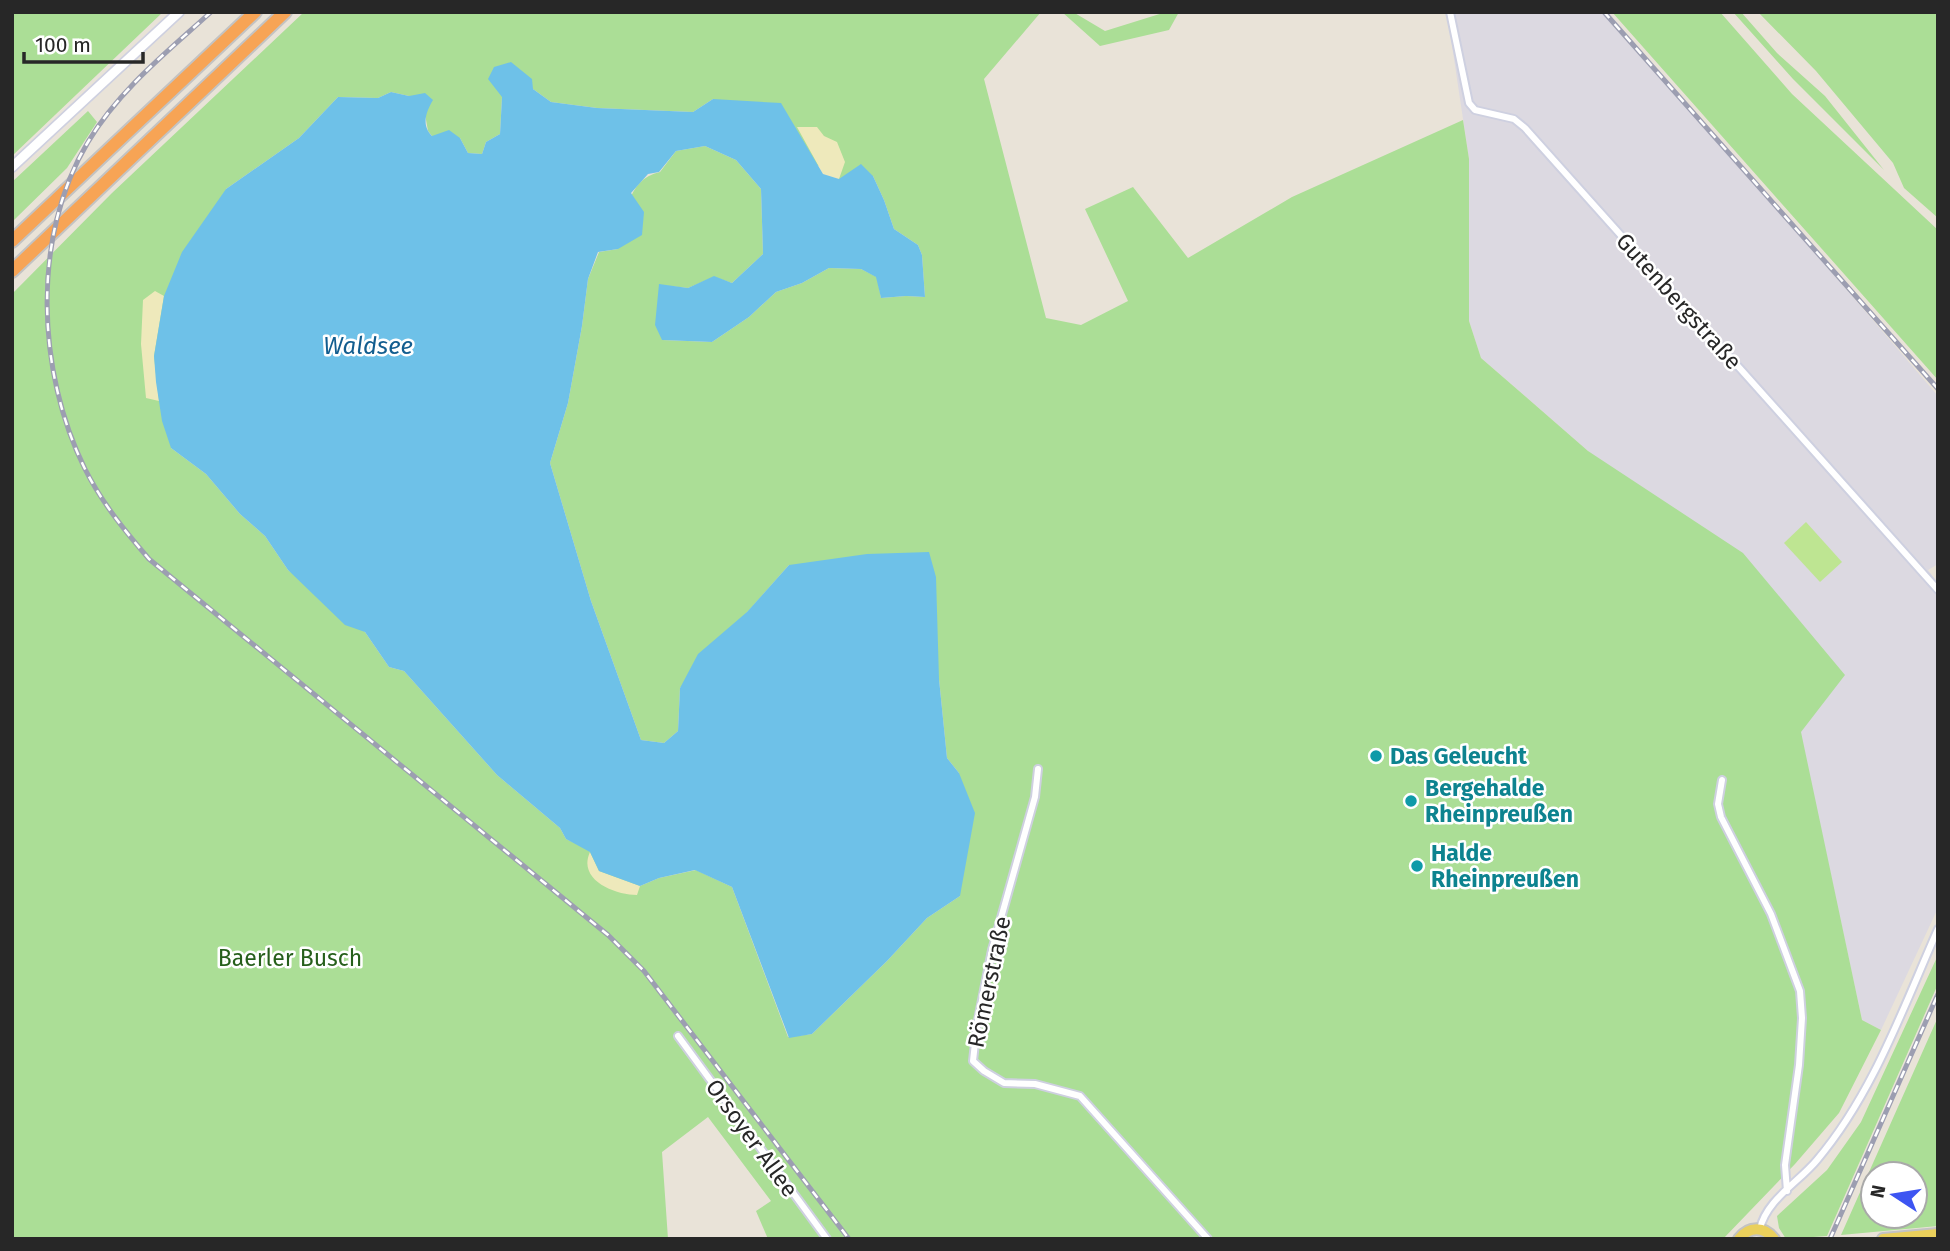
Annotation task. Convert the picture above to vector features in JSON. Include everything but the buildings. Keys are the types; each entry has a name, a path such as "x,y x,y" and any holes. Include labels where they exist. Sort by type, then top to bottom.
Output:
{"highway":[{"path":"12,241 255,12"},
{"path":"12,271 285,12"}],"main road":[{"path":"12,167 179,12"},
{"path":"1739,1239 1748,1230 1760,1229 1774,1239"},
{"path":"1883,1239 1938,1234"}],"street":[{"name":"Gutenbergstraße","path":"1450,12 1469,103 1475,110 1502,115 1525,128 1938,590"},
{"name":"Römerstraße","path":"1038,769 1035,797 984,986 976,1025 973,1061 1004,1083 1035,1084 1080,1096 1208,1239"},
{"path":"1722,780 1717,804 1720,817 1771,914 1800,990 1802,1018 1799,1065 1785,1165 1787,1191"},
{"path":"1760,1229 1767,1210 1818,1159 1855,1111 1938,929"},
{"name":"Orsoyer Allee","path":"678,1035 827,1239"}],"shaded area":[{"path":"1447,12 1608,12 1938,396 1938,564 1928,570 1938,583 1938,908 1881,1030 1862,1020 1800,731 1588,451 1481,358 1469,321 1469,159"}],"green space":[{"path":"12,12 163,12 12,156"},
{"name":"Baerler Busch","path":"304,12 1041,12 984,79 1046,318 1081,325 1128,301 1085,209 1133,187 1188,258 1292,197 1463,120 1469,159 1469,321 1481,358 1588,451 1743,553 1845,675 1801,732 1862,1020 1881,1030 1839,1113 1795,1164 1723,1239 768,1239 756,1211 771,1201 708,1117 662,1152 668,1239 12,1239 12,294 112,193","holes":["533,89 551,102 597,108 693,112 713,99 839,179 873,176 894,229 918,245 922,255 925,297 881,298 877,277 861,269 829,268 802,283 776,292 749,317 712,342 662,340 659,285 688,288 714,277 732,283 763,254 761,189 736,160 705,146 676,151 660,172 648,176 633,192 625,214 618,249 599,252 588,279 568,403 550,463 591,601 641,740 664,743 678,731 680,688 789,565 939,679 947,758 959,773 960,896 927,918 812,1034 788,1037 732,887 696,870 659,878 640,886 585,848 566,839 560,828 497,775 404,671 389,667 365,632 288,570 265,536 240,514 206,474 171,448 226,189 299,138 338,97 378,98 391,92 409,96 425,114 428,131 432,136 460,138 468,153 482,154 486,142 500,134 502,97"]},
{"path":"1062,12 1073,12 1105,31 1166,12 1179,12 1169,30 1100,46"},
{"path":"1612,12 1720,12 1792,94 1938,230 1938,380"},
{"path":"1733,12 1741,12 1777,53 1825,96 1884,170 1793,79"},
{"path":"1758,12 1938,12 1938,218 1904,188 1893,163 1816,71"},
{"path":"88,111 97,122 67,168 12,222 12,182"},
{"path":"1806,522 1842,562 1820,582 1784,543"},
{"path":"1938,955 1938,984 1827,1236 1786,1239 1779,1228 1777,1216 1827,1170 1861,1122"},
{"path":"1938,1017 1938,1226 1929,1227 1929,1160 1874,1160"},
{"path":"1859,1195 1859,1230 1895,1230 1841,1235"}],"sand":[{"path":"797,127 817,127 824,136 837,142 845,162 839,179 823,174"},
{"path":"155,291 164,296 154,356 159,401 146,398 141,344 143,300"},
{"path":"590,852 599,871 640,886 637,895 609,889 593,878 587,862"}],"water":[{"name":"Waldsee","path":"511,62 532,79 533,89 551,102 597,108 693,112 713,99 781,103 823,174 839,179 861,164 873,176 894,229 918,245 922,255 925,297 881,298 876,277 861,269 829,268 802,283 776,292 749,317 712,342 662,340 655,325 659,284 688,288 714,276 732,283 763,254 761,189 736,160 705,146 676,151 659,172 648,174 631,193 644,212 642,235 618,249 598,252 588,279 568,403 550,463 591,601 641,740 664,743 678,731 680,688 698,654 747,612 789,565 867,554 929,552 936,577 939,679 947,758 959,773 975,813 960,896 927,918 812,1034 789,1038 732,887 695,870 659,878 640,886 599,871 590,852 566,839 560,828 497,775 404,671 389,667 365,632 345,625 288,570 265,536 240,514 206,474 171,448 162,421 154,356 164,296 182,252 226,189 299,138 338,97 378,98 391,92 409,96 425,93 433,100 426,118 432,136 449,130 460,138 468,153 482,154 486,142 500,134 502,97 488,79 494,67"}],"railway":[{"path":"211,12 145,72 100,123 70,179 57,220 49,262 47,305 50,348 57,390 69,431 85,469 106,505 149,559 608,935 644,971 849,1239"},
{"path":"1604,12 1938,389"},
{"path":"1830,1239 1938,994"}],"place":[{"name":"Das Geleucht","path":"1376,756"},
{"name":"Bergehalde Rheinpreußen","path":"1411,801"},
{"name":"Halde Rheinpreußen","path":"1417,866"}]}
